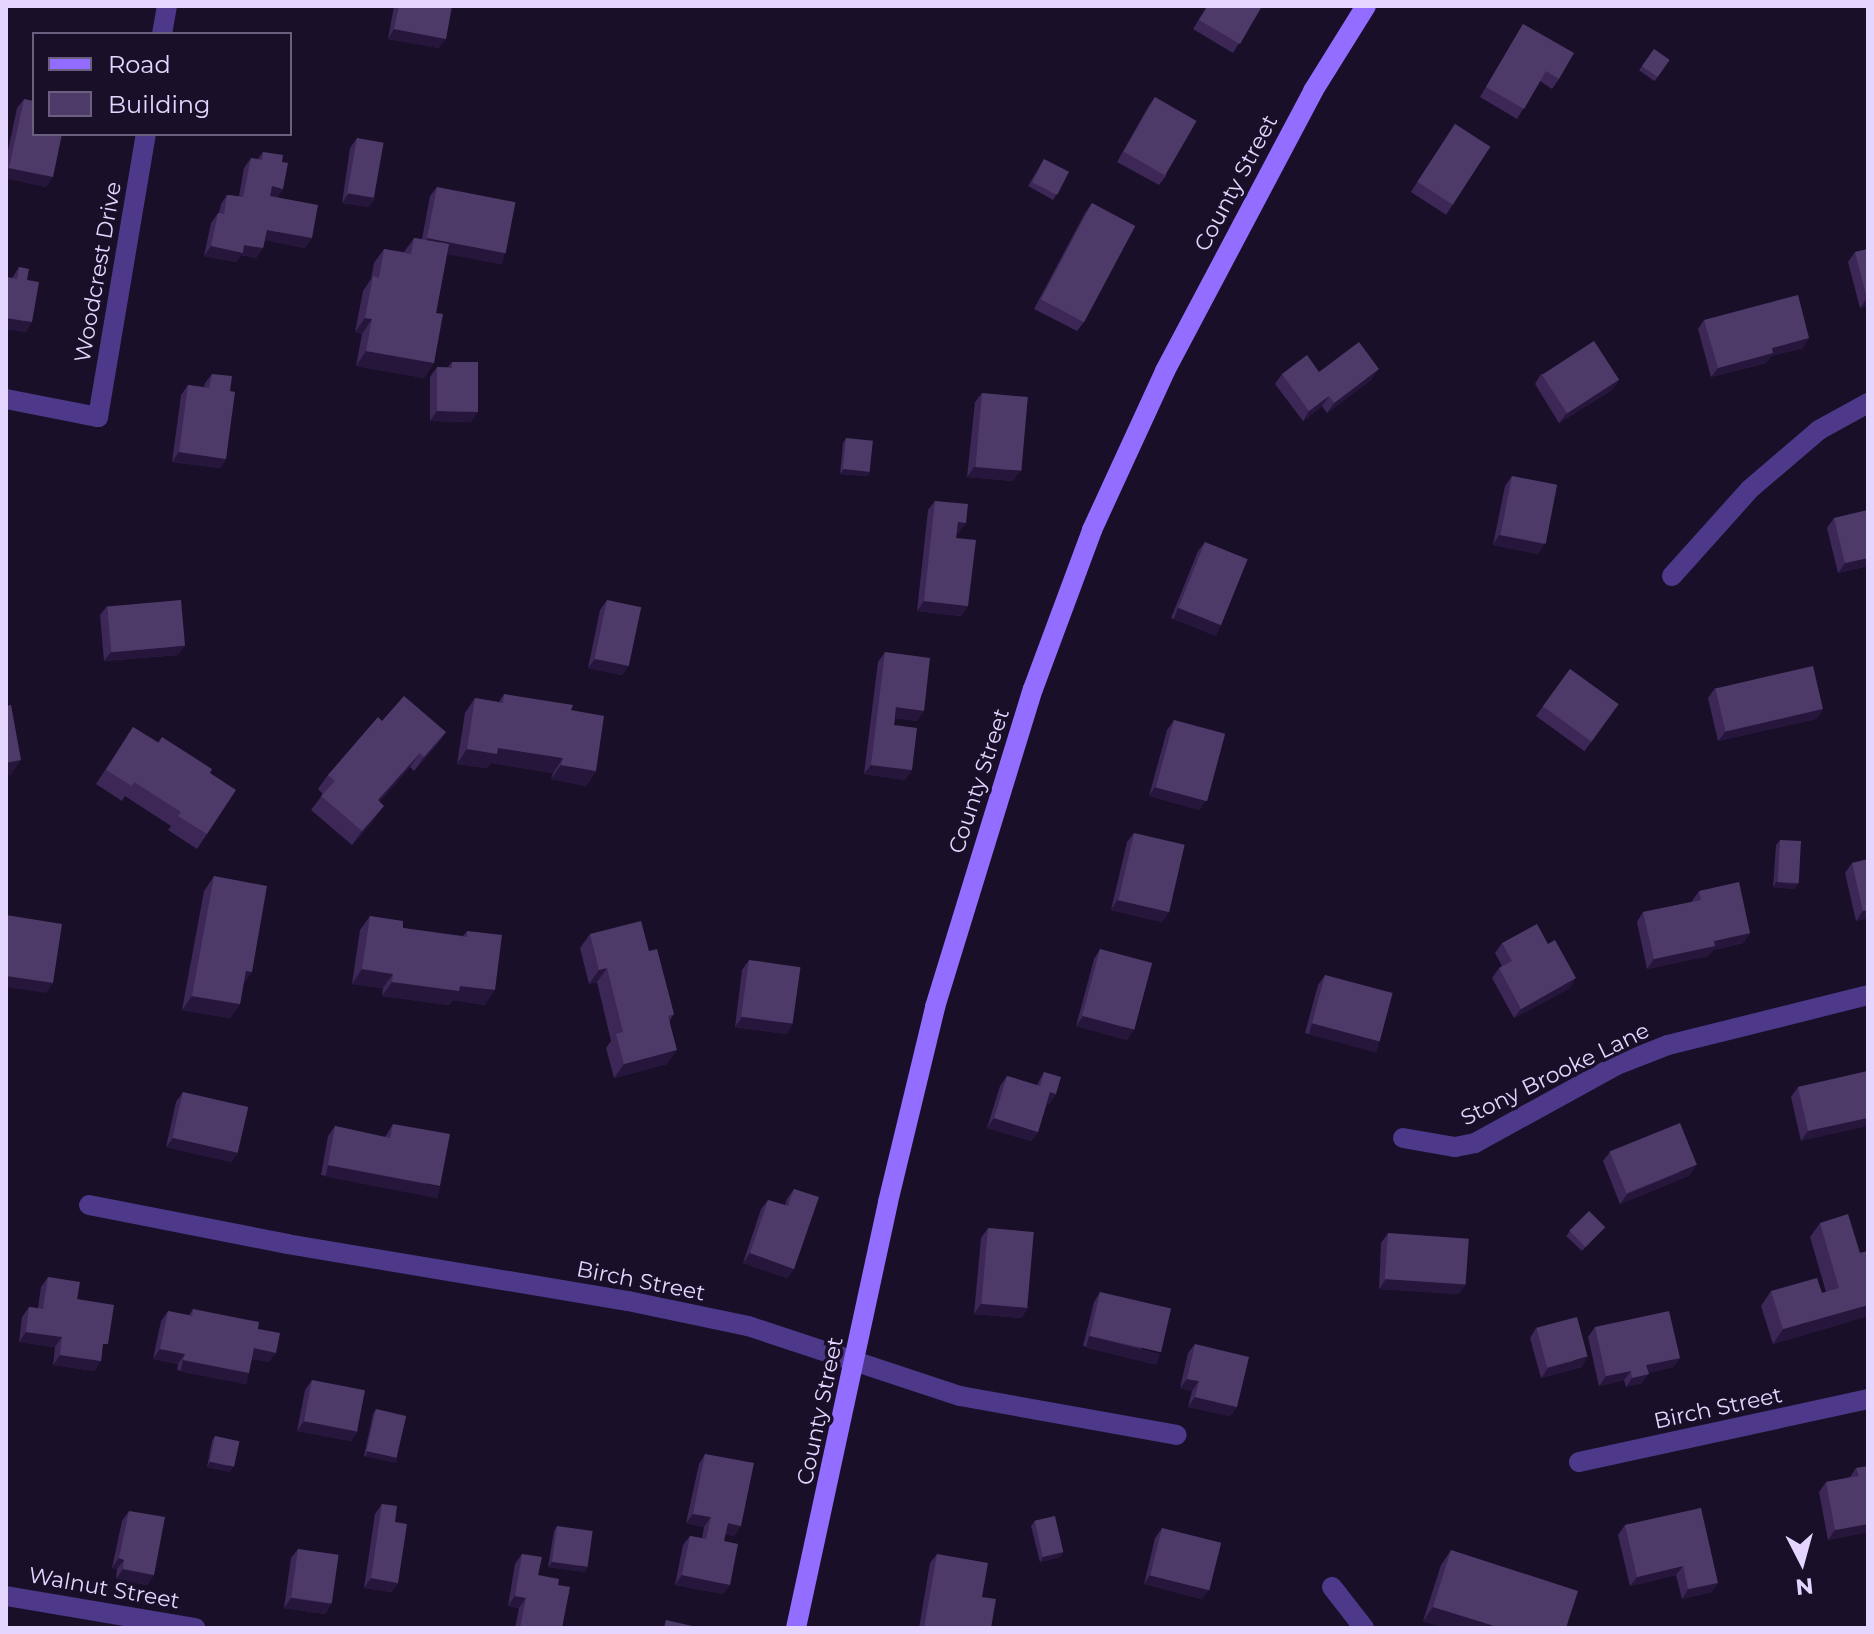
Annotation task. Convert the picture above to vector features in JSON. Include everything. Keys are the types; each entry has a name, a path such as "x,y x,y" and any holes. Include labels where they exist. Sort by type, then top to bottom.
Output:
{"main road":[{"name":"County Street","path":"796,1628 888,1202 939,992 1028,704 1092,530 1165,371 1313,91 1366,6"}],"street":[{"path":"162,32 167,6"},
{"name":"Woodcrest Drive","path":"6,399 98,417 146,136"},
{"path":"1672,576 1750,489 1819,430 1868,403"},
{"name":"Stony Brooke Lane","path":"1403,1138 1455,1147 1475,1143 1617,1065 1668,1045 1868,995"},
{"name":"Birch Street","path":"89,1205 287,1244 643,1304 748,1326 855,1364 960,1396 1177,1435"},
{"name":"Birch Street","path":"1579,1462 1868,1399"},
{"path":"1332,1587 1364,1628"},
{"name":"Walnut Street","path":"6,1596 195,1628"}],"building":[{"path":"399,6 452,6 446,39 394,29"},
{"path":"1208,6 1262,6 1240,44 1199,20"},
{"path":"1523,24 1574,53 1559,79 1546,71 1524,109 1486,87"},
{"path":"1654,49 1670,60 1658,77 1642,66"},
{"path":"1155,97 1197,121 1165,176 1124,152"},
{"path":"24,99 32,101 32,136 62,136 53,177 9,168"},
{"path":"1455,124 1490,147 1453,205 1417,182"},
{"path":"357,138 384,143 374,198 347,193"},
{"path":"263,152 283,155 282,162 288,163 283,189 272,186 270,196 318,205 312,238 267,230 263,248 244,245 243,253 211,246 218,213 224,214 227,195 243,197 251,158 262,160"},
{"path":"1044,159 1069,172 1057,195 1032,182"},
{"path":"437,187 516,202 506,253 427,238"},
{"path":"1092,203 1135,226 1084,322 1041,299"},
{"path":"414,238 449,244 436,313 443,314 434,363 366,351 372,319 365,318 373,276 379,278 384,249 411,254"},
{"path":"1868,249 1868,298 1867,298 1855,252"},
{"path":"19,267 29,269 27,280 39,282 32,322 6,318 6,277 17,279"},
{"path":"1798,295 1809,338 1772,348 1773,353 1718,368 1704,320"},
{"path":"1594,341 1619,380 1567,413 1542,375"},
{"path":"1359,342 1379,369 1334,403 1329,396 1309,411 1282,374 1307,355 1319,372"},
{"path":"452,362 478,362 478,412 437,411 437,367 452,368"},
{"path":"212,374 232,376 230,391 235,392 226,459 179,452 188,385 209,388"},
{"path":"982,393 1028,397 1021,471 976,467"},
{"path":"846,438 873,441 870,472 843,469"},
{"path":"1512,476 1557,485 1546,544 1501,535"},
{"path":"935,501 968,504 966,523 958,522 956,538 976,540 968,606 924,601"},
{"path":"1868,510 1868,558 1845,563 1834,518"},
{"path":"1205,542 1248,559 1221,625 1178,608"},
{"path":"181,600 185,646 111,652 107,606"},
{"path":"607,600 641,607 629,666 595,659"},
{"path":"885,652 930,658 924,711 896,707 894,725 917,728 912,770 871,765"},
{"path":"1813,666 1823,709 1725,731 1716,688"},
{"path":"1570,669 1619,704 1592,741 1543,706"},
{"path":"504,694 573,705 571,710 604,716 596,771 561,765 563,758 498,748 497,754 467,749 475,698 503,703"},
{"path":"404,696 446,732 424,757 420,753 378,800 384,806 362,831 321,796 335,781 328,775 378,717 382,721"},
{"path":"11,705 21,760 6,763 6,706"},
{"path":"1174,720 1225,734 1207,801 1156,788"},
{"path":"133,727 158,743 162,737 212,769 210,773 236,790 207,834 178,816 181,812 134,782 132,786 106,770"},
{"path":"1134,833 1185,845 1169,912 1118,900"},
{"path":"1780,840 1801,841 1799,883 1778,882"},
{"path":"1868,859 1868,910 1863,911 1852,863"},
{"path":"214,876 267,886 252,972 246,971 240,1004 192,996"},
{"path":"1739,882 1750,933 1714,941 1715,946 1654,959 1643,912 1701,900 1699,891"},
{"path":"6,915 62,924 53,983 6,976"},
{"path":"370,916 403,921 403,928 467,937 467,931 502,935 495,990 460,986 459,991 392,982 393,974 362,969"},
{"path":"641,921 649,951 657,949 674,1014 668,1016 677,1050 624,1064 616,1034 623,1032 607,968 599,970 590,934"},
{"path":"1537,924 1548,944 1555,940 1576,978 1521,1009 1499,968 1512,961 1502,943"},
{"path":"1100,949 1152,963 1134,1030 1082,1016"},
{"path":"749,960 800,967 793,1024 741,1016"},
{"path":"1325,975 1393,993 1380,1041 1312,1023"},
{"path":"1868,1071 1868,1118 1808,1131 1798,1087"},
{"path":"1044,1072 1061,1077 1056,1094 1050,1092 1038,1132 994,1118 1007,1076 1040,1086"},
{"path":"183,1092 248,1107 238,1153 172,1138"},
{"path":"1680,1123 1697,1165 1626,1193 1610,1151"},
{"path":"393,1124 450,1134 440,1186 328,1165 335,1126 390,1138"},
{"path":"794,1189 819,1197 794,1269 750,1253 768,1200 788,1206"},
{"path":"1589,1211 1605,1227 1585,1247 1569,1231"},
{"path":"1848,1214 1860,1253 1868,1251 1868,1305 1783,1329 1771,1291 1817,1278 1822,1293 1839,1288 1820,1223"},
{"path":"988,1228 1034,1232 1027,1308 981,1304"},
{"path":"1388,1233 1469,1239 1466,1285 1385,1279"},
{"path":"48,1277 80,1282 77,1299 114,1305 108,1344 103,1344 101,1361 60,1355 62,1337 26,1332 29,1307 43,1309"},
{"path":"1100,1292 1171,1308 1161,1352 1090,1336"},
{"path":"193,1309 259,1322 258,1329 280,1333 276,1353 254,1348 249,1373 183,1360 185,1354 160,1349 168,1311 192,1316"},
{"path":"1669,1311 1680,1358 1646,1365 1649,1374 1632,1378 1631,1371 1606,1376 1595,1327"},
{"path":"1577,1317 1588,1357 1547,1367 1536,1328"},
{"path":"1195,1344 1249,1357 1237,1407 1195,1397 1199,1381 1187,1379"},
{"path":"312,1380 365,1390 357,1432 304,1421"},
{"path":"376,1409 406,1416 397,1458 366,1451"},
{"path":"215,1436 239,1441 234,1467 210,1461"},
{"path":"705,1454 754,1463 741,1526 728,1523 724,1541 738,1544 730,1585 682,1575 690,1536 706,1539 711,1517 693,1514"},
{"path":"1868,1466 1868,1524 1835,1530 1826,1482 1858,1476 1856,1468"},
{"path":"382,1504 397,1506 395,1522 407,1524 398,1583 371,1578"},
{"path":"1701,1508 1718,1583 1688,1589 1683,1566 1637,1577 1625,1525"},
{"path":"129,1511 165,1517 154,1575 123,1569 124,1560 119,1558"},
{"path":"1055,1516 1063,1552 1043,1557 1035,1521"},
{"path":"557,1526 593,1531 588,1567 552,1562"},
{"path":"1162,1528 1221,1543 1209,1590 1150,1576"},
{"path":"298,1549 339,1555 332,1603 291,1598"},
{"path":"1451,1550 1578,1591 1566,1628 1501,1628 1433,1607"},
{"path":"522,1554 542,1557 538,1575 559,1579 558,1585 570,1587 562,1628 520,1628 526,1598 515,1596"},
{"path":"937,1554 988,1563 982,1597 996,1599 991,1628 924,1628"},
{"path":"666,1620 701,1628 664,1628"}]}
